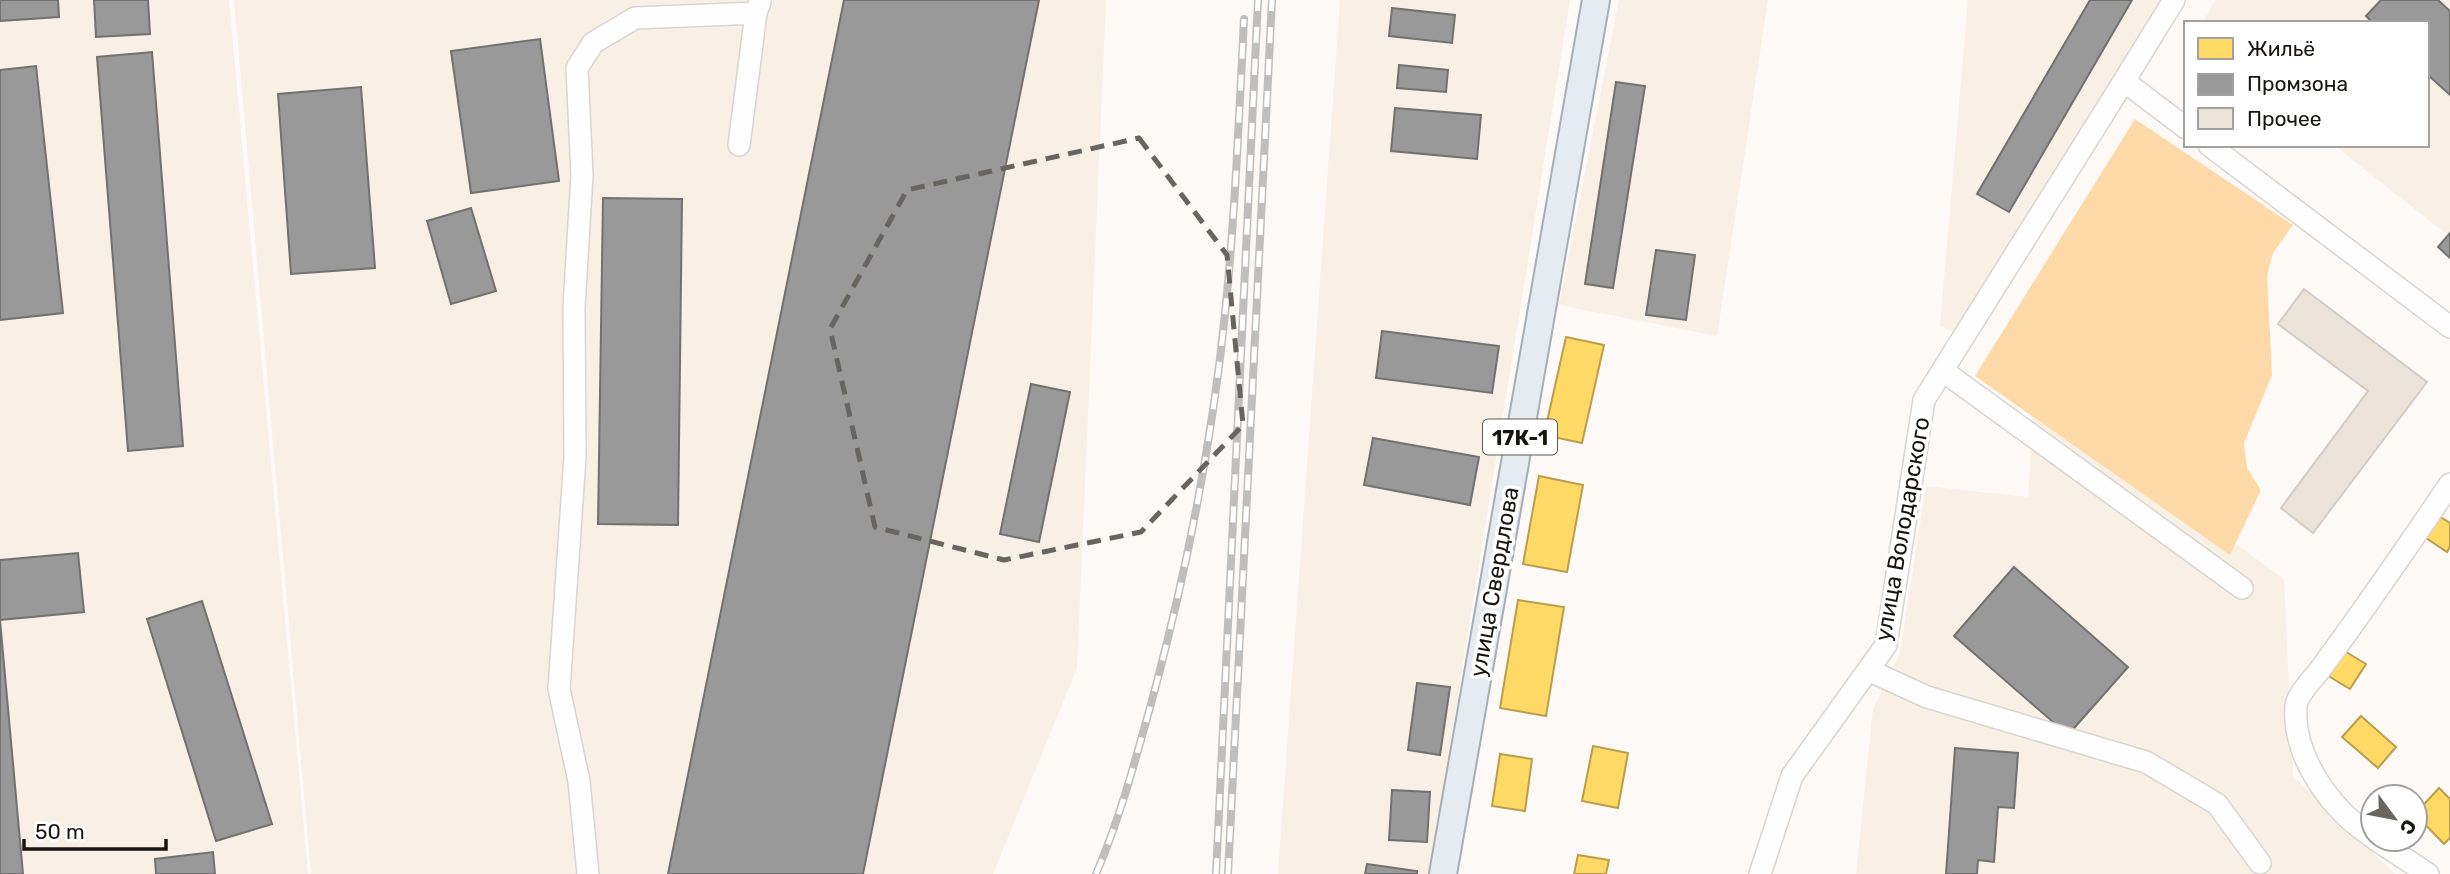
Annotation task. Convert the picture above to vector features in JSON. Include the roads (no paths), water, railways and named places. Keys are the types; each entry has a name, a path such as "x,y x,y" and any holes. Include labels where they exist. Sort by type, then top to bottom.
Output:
{"main road":[{"name":"улица Свердлова","path":"1443,874 1596,0"}],"street":[{"name":"улица Володарского","path":"1760,874 1792,776 1886,645 1924,400 2174,0"},
{"path":"588,874 579,781 559,689 575,457 574,307 582,175 577,68 593,43 635,18 759,6 739,145"},
{"path":"2124,81 2184,126"},
{"path":"2212,147 2450,327"},
{"path":"1942,370 2242,588"},
{"path":"2359,828 2349,822 2315,776 2297,739 2296,703 2381,586 2450,484"},
{"path":"1868,670 1927,697 2146,762 2217,804 2260,863"},
{"path":"2396,853 2428,874"}],"railway":[{"path":"1216,874 1258,0"},
{"path":"1228,874 1272,0"},
{"path":"1096,874 1121,807 1154,693 1188,552 1206,457 1220,362 1228,277 1244,19"}]}
